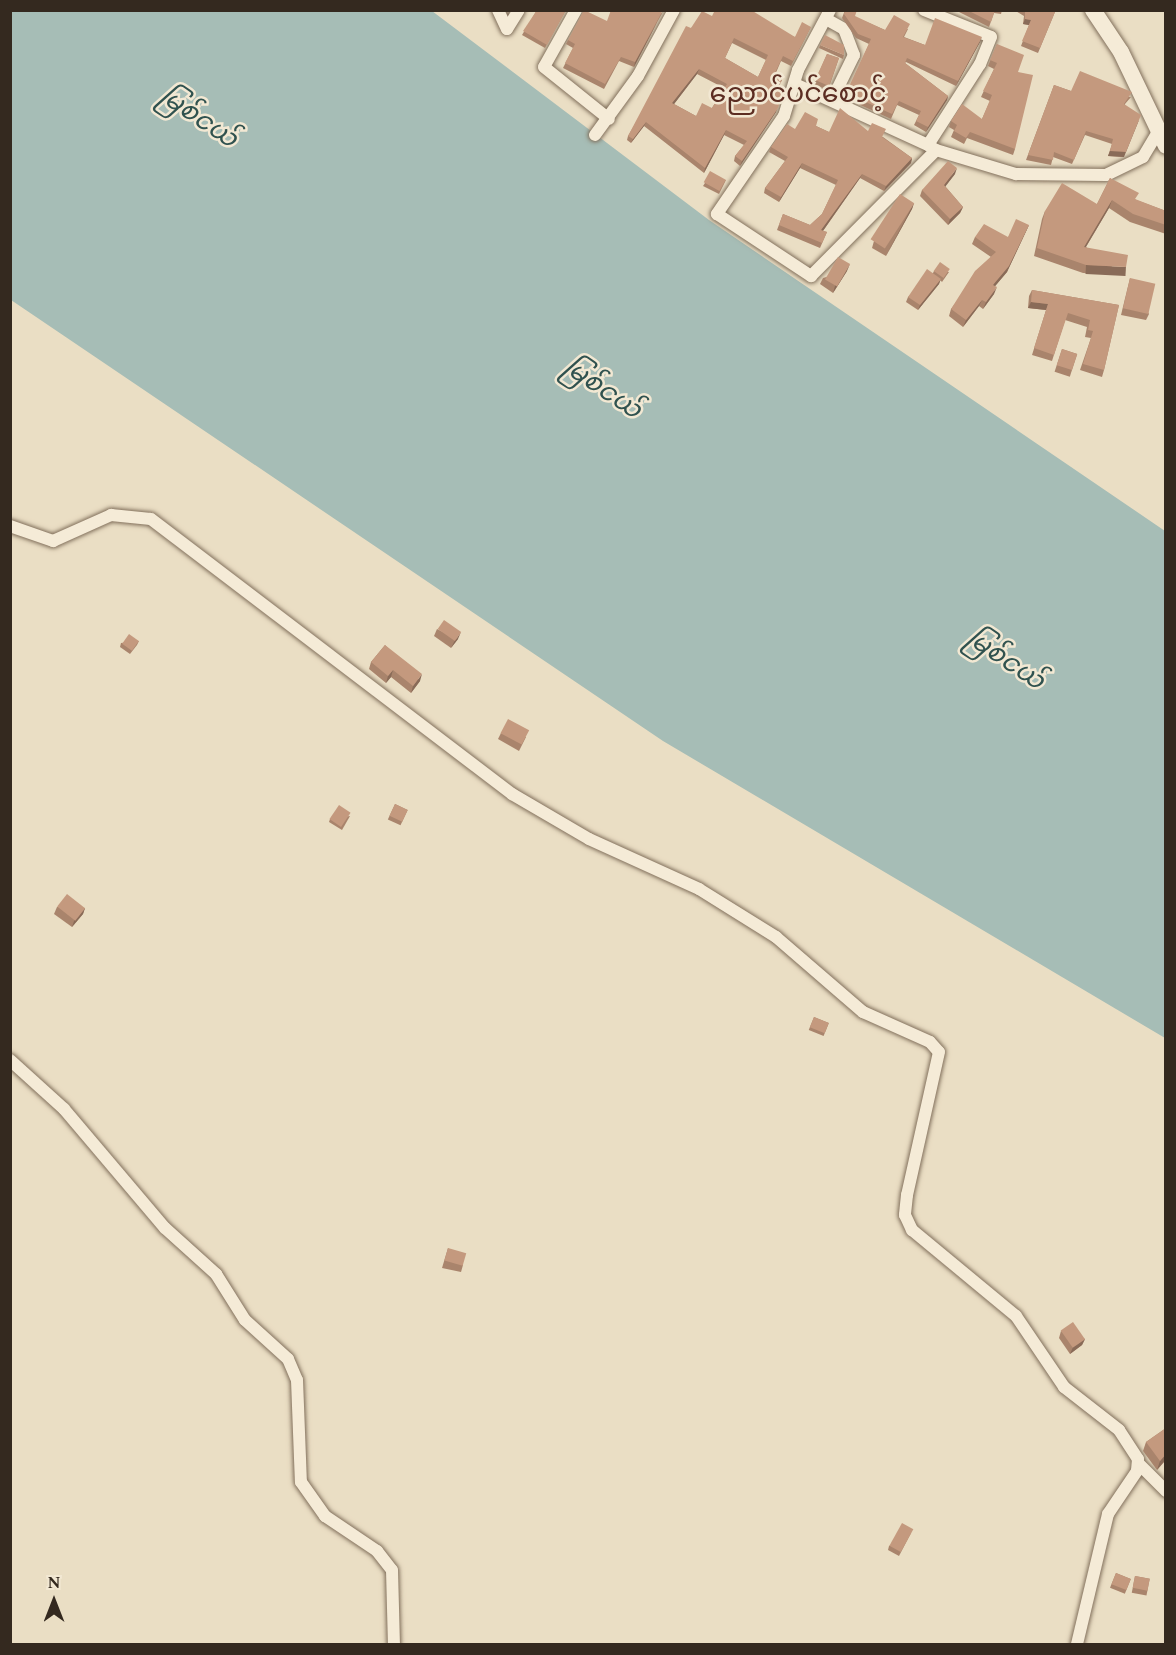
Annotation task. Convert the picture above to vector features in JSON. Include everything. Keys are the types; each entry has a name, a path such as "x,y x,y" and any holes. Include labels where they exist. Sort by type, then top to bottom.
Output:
{"street":[{"path":"498,10 507,29 519,10"},
{"path":"576,10 544,67 609,119"},
{"path":"596,135 609,119 674,10"},
{"path":"832,100 854,56 844,29 828,15 798,70 797,85 766,147 717,214 811,276 932,147 980,64 991,37 924,10"},
{"path":"797,85 932,147 1016,174 1106,175 1143,158 1161,141 1120,52 1095,12"},
{"path":"10,526 53,541 111,515 152,519 512,794 589,838 699,890 776,938 863,1012 930,1042 939,1052 907,1195 905,1215 912,1230 1016,1316 1064,1387 1119,1430 1135,1449 1138,1463 1166,1491"},
{"path":"10,1060 64,1109 165,1228 216,1274 245,1320 288,1359 297,1380 301,1482 325,1516 377,1551 392,1570 394,1644"},
{"path":"1077,1644 1108,1514 1138,1463"}],"water":[{"name":"မြစ်ငယ်","path":"10,11 432,11 709,220 1165,531 1165,1038 663,741 11,300"}],"building":[{"path":"537,10 566,10 547,45 523,31"},
{"path":"584,10 607,21 611,10 663,10 635,62 621,57 605,84 565,63 575,44 568,40"},
{"path":"715,10 751,10 795,37 802,22 811,27 793,61 783,56 774,75 782,80 776,90 783,93 778,108 742,161 735,156 747,141 726,130 705,168 646,122 633,139 628,136 686,26 691,28 702,11 712,16","holes":["734,38 768,55 758,77 725,58","699,69 727,84 712,108 702,103 696,116 672,103"]},
{"path":"845,10 857,10 855,16 885,30 894,15 910,24 903,37 925,45 935,18 982,37 958,81 907,58 905,63 948,96 928,127 916,121 921,111 899,101 892,114 846,93 871,39 858,34 844,14"},
{"path":"967,10 995,10 991,22"},
{"path":"1025,10 1053,10 1055,12 1040,48 1022,41 1031,20 1025,19"},
{"path":"825,35 844,45 844,55 820,45"},
{"path":"997,44 1024,55 1018,72 1033,75 1015,149 970,132 966,138 954,131 957,125 951,121 962,104 982,119 992,95 983,91 997,63 990,60"},
{"path":"827,54 839,58 829,86 815,80"},
{"path":"1080,71 1132,92 1124,104 1141,115 1126,152 1110,151 1113,139 1086,131 1074,160 1054,152 1053,160 1028,155 1054,85 1071,91"},
{"path":"840,108 868,131 872,123 886,129 882,137 912,158 886,186 862,174 821,230 827,232 822,243 779,225 783,214 810,225 822,214 838,180 802,163 781,197 765,188 788,157 771,147 787,124 795,129 805,112 818,119 816,126 829,132"},
{"path":"948,161 957,168 944,185 963,207 950,219 922,190"},
{"path":"710,171 726,180 719,191 704,182"},
{"path":"1110,178 1139,193 1135,199 1166,211 1166,225 1133,214 1112,200 1084,247 1128,255 1126,267 1086,265 1037,248 1045,211 1062,183 1097,204"},
{"path":"900,194 914,203 885,249 871,239"},
{"path":"1016,219 1029,225 1009,266 993,285 997,287 986,302 982,300 966,320 951,309 975,271 996,252 975,237 984,224 1008,237"},
{"path":"838,257 850,264 837,287 825,280"},
{"path":"940,262 950,269 944,278 934,271"},
{"path":"927,269 941,279 920,305 908,297"},
{"path":"1130,278 1155,284 1148,314 1123,308"},
{"path":"1032,290 1119,305 1104,370 1083,364 1093,331 1088,330 1090,320 1068,313 1054,355 1034,348 1048,304 1031,302"},
{"path":"1062,349 1077,354 1072,370 1057,365"},
{"path":"444,620 461,632 455,641 438,629"},
{"path":"129,634 139,641 132,651 122,644"},
{"path":"385,645 422,674 413,686 393,670 388,676 371,662"},
{"path":"508,719 529,730 522,744 500,733"},
{"path":"395,804 408,810 402,822 390,816"},
{"path":"339,805 351,813 341,827 329,819"},
{"path":"67,894 85,908 75,921 57,907"},
{"path":"814,1017 829,1023 825,1033 810,1027"},
{"path":"448,1248 466,1253 463,1266 444,1260"},
{"path":"1073,1322 1085,1339 1073,1348 1061,1331"},
{"path":"1166,1428 1166,1454 1160,1461 1146,1442"},
{"path":"902,1523 913,1529 901,1552 889,1546"},
{"path":"1116,1573 1131,1579 1126,1590 1112,1584"},
{"path":"1135,1576 1150,1579 1147,1591 1133,1588"}],"district":[{"name":"ညောင်ပင်စောင့်","path":"798,95"}]}
